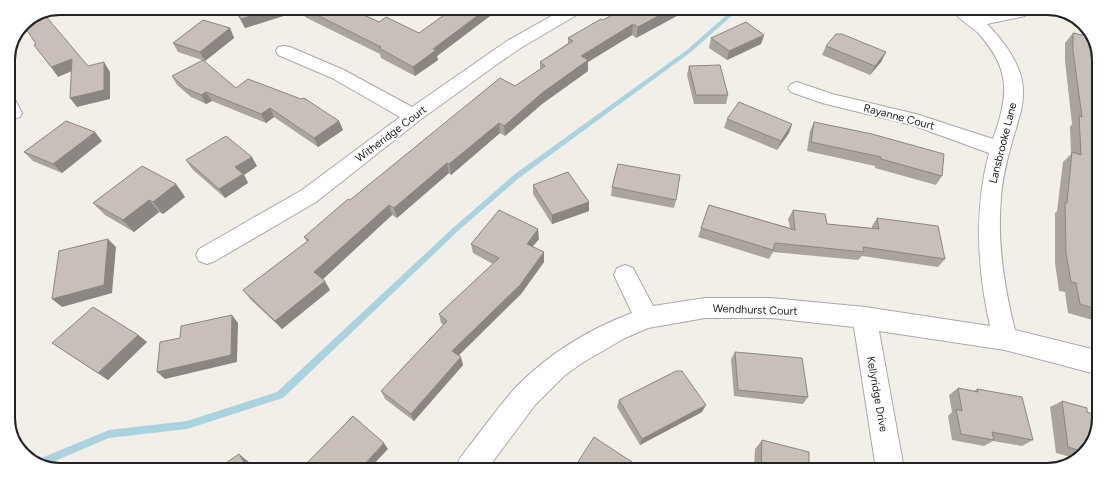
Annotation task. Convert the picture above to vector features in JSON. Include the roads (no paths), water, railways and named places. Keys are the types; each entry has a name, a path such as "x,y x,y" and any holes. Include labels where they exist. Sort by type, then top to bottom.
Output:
{"street":[{"name":"Witheridge Court","path":"206,255 309,196 413,116 507,49 565,15"},
{"path":"968,16 985,15"},
{"name":"Lansbrooke Lane","path":"968,16 997,46 1012,77 1014,89 1013,103 995,168 990,197 989,232 992,283 1005,339"},
{"path":"284,51 338,74 413,116"},
{"name":"Rayanne Court","path":"797,88 828,100 916,120 1000,149"},
{"path":"625,275 647,318"},
{"name":"Wendhurst Court","path":"474,463 526,396 555,368 616,330 647,318 704,308 771,308 865,318 1005,339 1092,361"},
{"name":"Kellyridge Drive","path":"865,318 889,463"}],"waterway":[{"path":"45,461 109,434 187,425 280,395 456,229 517,176 689,51 730,15"}]}
